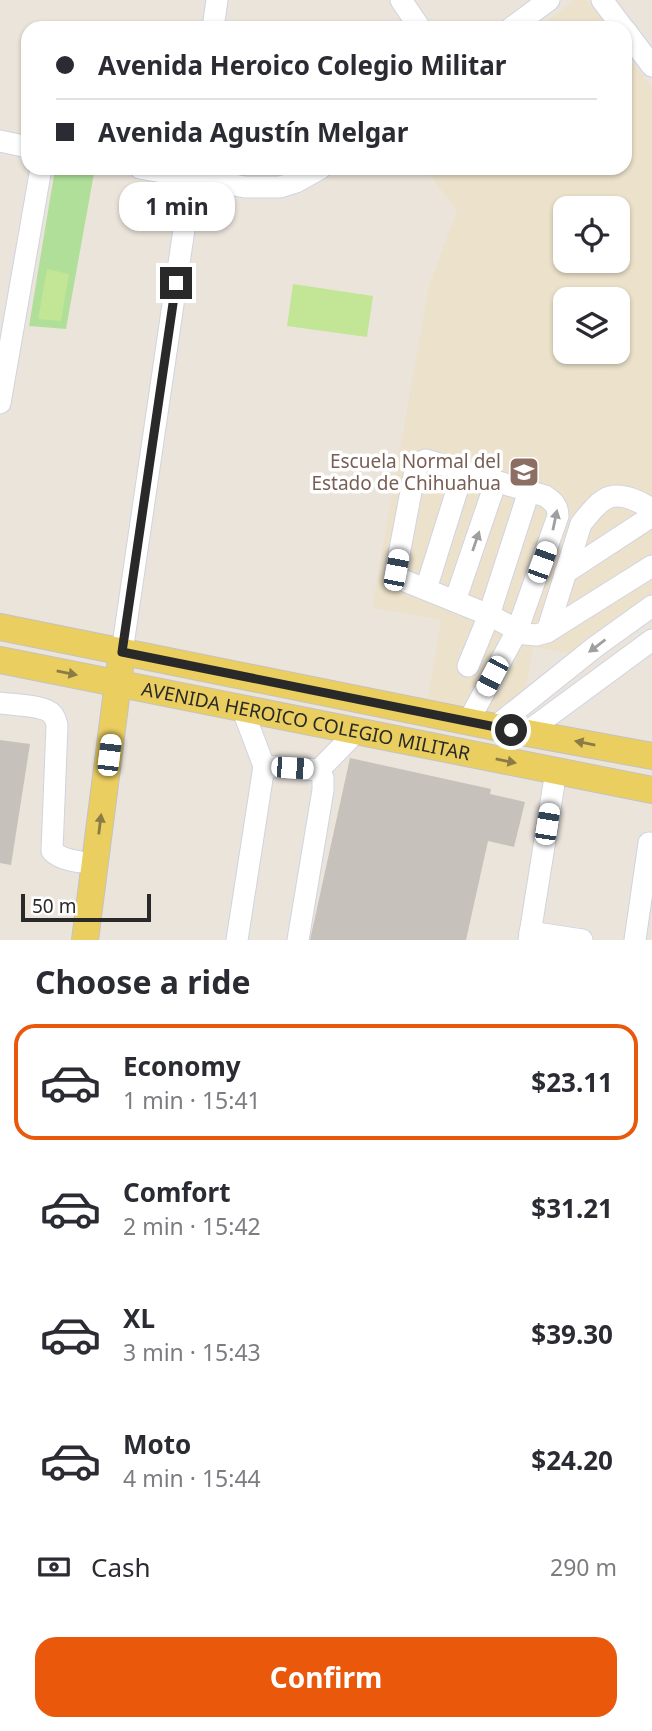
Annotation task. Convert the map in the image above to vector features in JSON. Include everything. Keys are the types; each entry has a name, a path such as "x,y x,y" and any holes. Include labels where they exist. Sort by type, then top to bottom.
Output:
{"main road":[{"name":"AVENIDA HEROICO COLEGIO MILITAR","path":"0,627 468,722 652,756"},
{"path":"85,940 122,652"},
{"name":"AVENIDA HEROICO COLEGIO MILITAR","path":"0,660 652,790"},
{"path":"109,755 120,729 135,709 156,699 184,696"}],"street":[{"path":"214,21 217,0"},
{"path":"401,0 415,21"},
{"path":"520,21 549,0"},
{"path":"602,0 618,21"},
{"path":"632,40 652,66"},
{"path":"0,141 21,145"},
{"path":"0,403 40,175"},
{"path":"122,652 192,175"},
{"path":"200,175 245,187 280,187 308,175"},
{"path":"468,722 517,631 558,516 558,508 554,501 545,496 426,460 419,463 396,575 489,615 517,631 536,635 547,632 652,566"},
{"path":"426,589 463,471"},
{"path":"456,601 496,481"},
{"path":"468,666 489,615 529,491"},
{"path":"547,632 582,524 590,510 609,497 624,497 645,504 652,510"},
{"path":"565,573 652,516"},
{"path":"495,727 595,647 652,606"},
{"path":"527,732 652,640"},
{"path":"0,703 45,709 52,714 57,725 52,851 63,858 95,864"},
{"path":"237,940 264,766 242,708"},
{"path":"264,766 319,770 357,731"},
{"path":"298,940 323,790 323,778 319,770"},
{"path":"556,771 529,936 582,940"},
{"path":"635,940 649,843"}],"shaded area":[{"path":"575,0 587,0 603,21 546,21"},
{"name":"Escuela Normal del Estado de Chihuahua","path":"632,61 652,88 652,593 570,654 533,647 520,720 427,704 441,620 372,608 429,285 457,211 430,175 632,175"}],"green space":[{"path":"54,175 94,175 66,329 29,326"},
{"path":"47,269 69,274 61,321 38,319"},
{"path":"293,284 373,296 367,337 287,326"}],"building":[{"path":"0,740 30,744 11,865 0,863"},
{"path":"350,758 491,789 490,794 525,802 514,847 488,841 466,940 310,940"}],"place":[{"name":"Escuela Normal del Estado de Chihuahua","path":"524,472"}],"route":[{"path":"176,283 122,652 511,730"}]}
